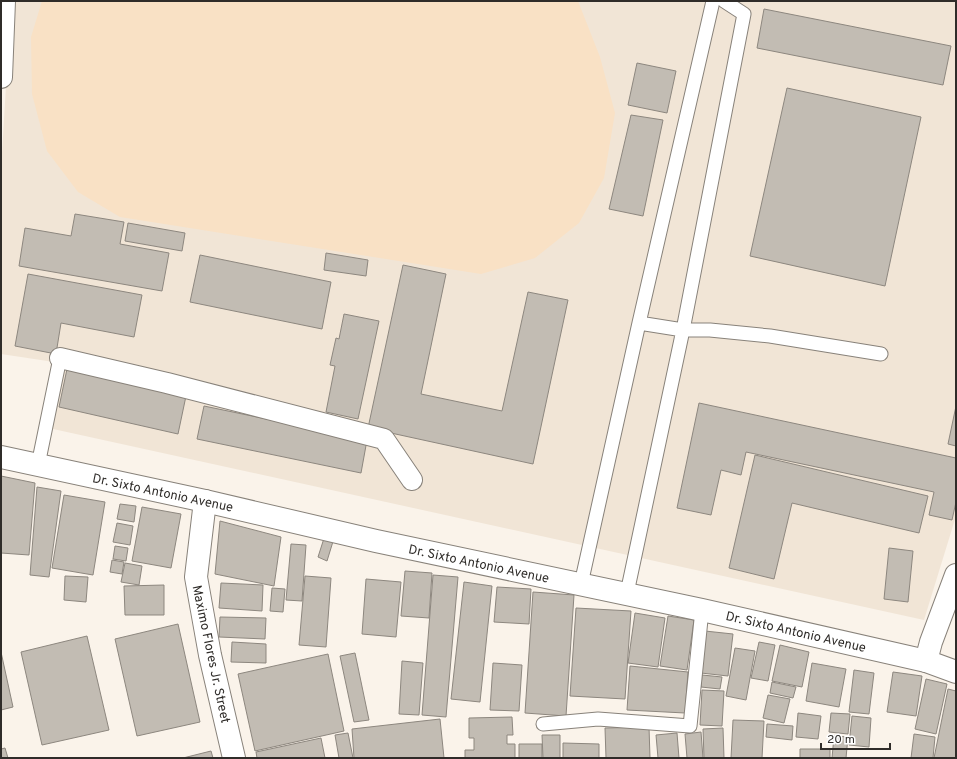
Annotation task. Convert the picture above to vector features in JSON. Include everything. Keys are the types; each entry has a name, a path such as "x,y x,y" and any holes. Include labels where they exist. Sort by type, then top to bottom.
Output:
{"main road":[{"path":"1,77 4,1"},
{"name":"Dr. Sixto Antonio Avenue","path":"1,457 205,501 376,541 702,610 926,661 956,672"},
{"name":"Maximo Flores Jr. Street","path":"205,501 196,577 210,655 234,758"},
{"path":"926,661 931,642 956,575"}],"street":[{"path":"60,358 167,383 384,439 412,480"}],"lane":[{"path":"581,584 638,323 713,1"},
{"path":"626,594 683,330 744,14 724,1"},
{"path":"638,323 683,330 710,330 770,336 881,354"},
{"path":"38,465 60,358"},
{"path":"543,724 598,719 690,726 702,610"}],"shaded area":[{"path":"11,1 956,1 956,516 924,620 44,427 54,362 1,354 1,170"},
{"path":"42,1 578,1 600,57 615,113 604,178 579,223 535,258 481,274 120,217 78,192 47,151 32,94 31,37"}],"building":[{"path":"764,9 951,46 943,85 757,48"},
{"path":"637,63 676,71 667,113 628,105"},
{"path":"787,88 921,117 885,286 750,256"},
{"path":"631,115 663,120 643,216 609,209"},
{"path":"75,214 124,222 120,244 169,253 162,291 19,266 25,228 71,236"},
{"path":"128,223 185,233 182,251 125,241"},
{"path":"326,253 368,260 366,276 324,270"},
{"path":"200,255 331,282 322,329 190,302"},
{"path":"403,265 446,274 421,394 502,411 528,292 568,300 533,464 368,428"},
{"path":"28,274 142,295 134,337 61,323 56,354 15,346"},
{"path":"344,314 379,321 358,419 326,412 335,366 330,365 336,338 339,339"},
{"path":"67,369 186,396 178,434 59,407"},
{"path":"699,403 956,458 956,502 952,520 929,515 934,492 746,452 741,475 721,470 711,515 677,508"},
{"path":"204,406 367,440 361,473 197,439"},
{"path":"956,406 956,446 948,444"},
{"path":"755,455 928,496 919,533 792,503 774,579 729,568"},
{"path":"1,476 35,483 29,555 1,553"},
{"path":"37,487 61,491 49,577 30,575"},
{"path":"64,495 105,502 93,575 52,568"},
{"path":"120,504 136,506 134,522 117,519"},
{"path":"142,507 181,514 171,568 132,561"},
{"path":"220,521 281,537 274,586 215,574"},
{"path":"117,523 133,526 130,545 113,542"},
{"path":"326,532 335,535 327,561 318,557"},
{"path":"291,544 306,545 302,601 286,600"},
{"path":"115,546 128,548 126,561 113,559"},
{"path":"889,548 913,551 908,602 884,599"},
{"path":"112,560 124,562 122,574 110,572"},
{"path":"125,563 142,566 139,585 121,582"},
{"path":"405,571 432,573 429,618 401,616"},
{"path":"433,575 458,577 446,717 422,715"},
{"path":"65,576 88,577 86,602 64,600"},
{"path":"305,576 331,578 326,647 299,645"},
{"path":"366,579 401,582 396,637 362,634"},
{"path":"464,582 492,586 480,702 451,699"},
{"path":"221,583 263,585 262,611 219,608"},
{"path":"164,585 164,615 125,615 124,586"},
{"path":"497,587 531,589 529,624 494,622"},
{"path":"272,588 285,589 283,612 270,611"},
{"path":"533,592 574,595 566,716 525,713"},
{"path":"576,608 631,611 625,699 570,696"},
{"path":"635,613 665,618 658,667 628,663"},
{"path":"668,616 694,620 687,670 660,666"},
{"path":"220,617 266,618 265,639 219,637"},
{"path":"178,624 200,722 137,736 115,639"},
{"path":"705,631 733,634 728,676 701,673"},
{"path":"87,636 109,730 42,745 21,652"},
{"path":"232,642 266,644 266,663 231,662"},
{"path":"759,642 775,645 768,681 751,678"},
{"path":"780,645 809,652 802,687 772,681"},
{"path":"735,648 755,651 746,700 726,696"},
{"path":"1,652 13,707 1,710"},
{"path":"355,653 369,720 354,722 340,656"},
{"path":"328,654 344,731 255,751 238,674"},
{"path":"402,661 423,663 419,715 399,714"},
{"path":"493,663 522,665 519,711 490,710"},
{"path":"812,663 846,669 839,707 806,701"},
{"path":"630,666 688,672 685,713 627,710"},
{"path":"854,670 874,673 869,714 849,712"},
{"path":"893,672 922,676 916,716 887,712"},
{"path":"702,675 722,677 720,689 701,687"},
{"path":"926,679 947,684 936,734 915,729"},
{"path":"772,682 796,687 793,698 770,693"},
{"path":"948,689 956,691 956,758 934,758"},
{"path":"702,690 724,691 722,726 700,725"},
{"path":"768,695 790,699 784,723 763,718"},
{"path":"798,713 821,716 818,739 796,737"},
{"path":"831,713 850,714 848,734 829,732"},
{"path":"852,716 871,718 869,747 849,745"},
{"path":"512,717 513,735 507,735 507,744 515,744 515,758 465,758 465,750 474,750 474,738 469,738 469,718"},
{"path":"440,719 444,758 354,758 352,729"},
{"path":"733,720 764,721 762,758 731,758"},
{"path":"767,724 793,726 792,740 766,737"},
{"path":"649,727 650,758 606,758 605,728"},
{"path":"723,728 724,758 704,758 703,729"},
{"path":"701,732 703,758 687,758 685,734"},
{"path":"348,733 353,758 339,758 335,735"},
{"path":"677,733 679,758 658,758 656,735"},
{"path":"914,734 935,737 933,758 911,758"},
{"path":"542,735 560,735 560,758 543,758"},
{"path":"834,736 848,737 846,758 832,758"},
{"path":"321,738 325,758 257,758 256,752"},
{"path":"563,743 599,744 599,758 563,758"},
{"path":"519,744 542,744 542,758 519,758"},
{"path":"5,748 8,758 1,758 1,749"},
{"path":"800,749 830,749 830,758 800,758"},
{"path":"211,751 213,758 183,758"}]}
